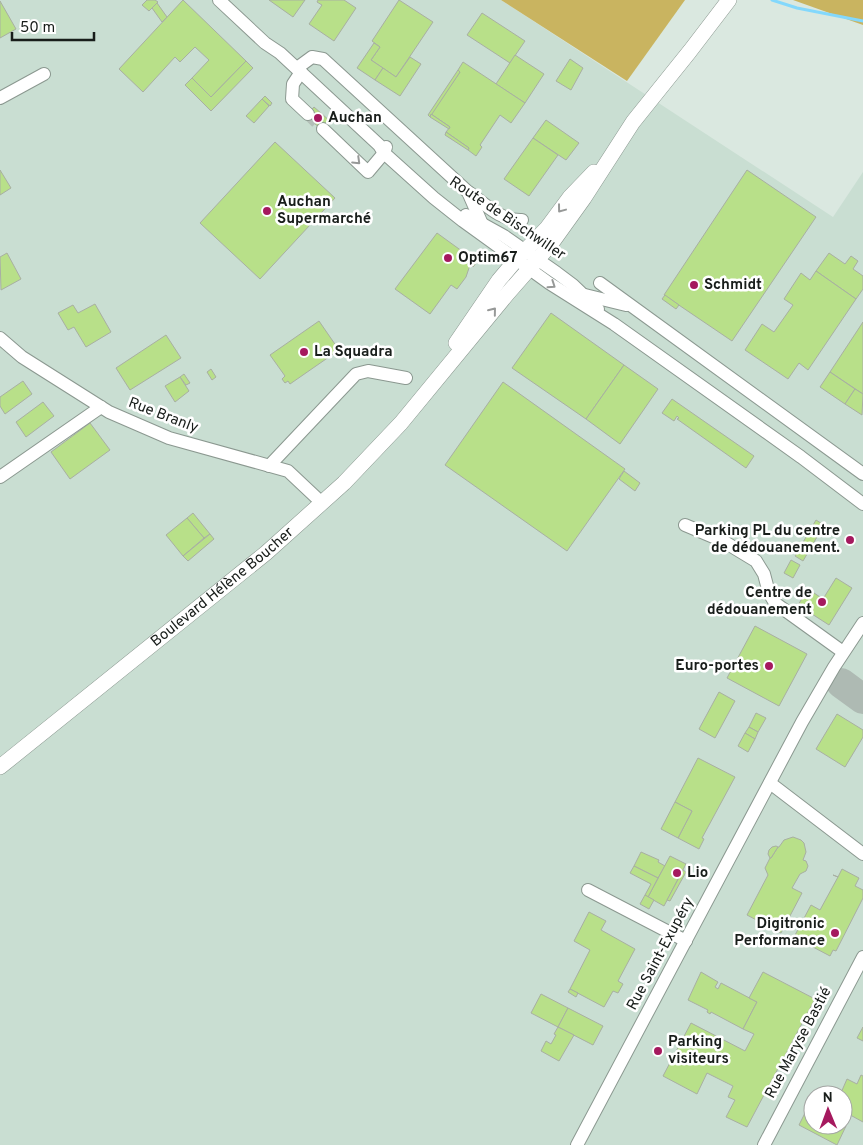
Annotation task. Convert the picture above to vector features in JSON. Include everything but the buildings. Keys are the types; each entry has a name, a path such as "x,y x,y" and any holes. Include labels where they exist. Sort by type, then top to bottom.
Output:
{"main road":[{"path":"617,147 633,122 729,0"},
{"name":"Boulevard Hélène Boucher","path":"429,389 466,328 499,280 544,231 570,197 617,147"},
{"name":"Boulevard Hélène Boucher","path":"0,767 266,554 344,483 401,423 551,244 617,147"}],"street":[{"name":"Route de Bischwiller","path":"219,0 265,43 278,50"},
{"name":"Route de Bischwiller","path":"223,0 260,29 278,50 451,212 520,255 591,312 614,324"},
{"name":"Route de Bischwiller","path":"299,70 312,57 323,59 468,192 504,218 522,220"},
{"path":"299,70 294,84 292,99 308,114"},
{"path":"0,98 44,74"},
{"path":"323,129 368,172 383,148"},
{"name":"Route de Bischwiller","path":"383,148 451,205 504,236 520,255"},
{"path":"468,192 482,224"},
{"name":"Route de Bischwiller","path":"533,264 573,285 614,324 863,504"},
{"path":"600,283 863,474"},
{"path":"583,295 631,306"},
{"name":"Rue Branly","path":"0,338 22,357 101,407 142,428 168,438 288,472 322,503"},
{"path":"268,466 356,374 368,370 406,378"},
{"path":"0,477 101,407"},
{"name":"Route de Bischwiller","path":"800,457 863,495"},
{"path":"685,525 723,541 756,561 764,574 769,593 775,603 843,652"},
{"name":"Rue Saint-Exupéry","path":"577,1145 802,722 863,622"},
{"path":"770,783 863,854"},
{"path":"588,890 686,940"},
{"name":"Rue Maryse Bastié","path":"764,1145 863,957"}],"shaded area":[{"path":"0,0 501,0 833,217 863,172 863,1145 0,1145"},
{"path":"501,0 685,0 627,81"},
{"path":"793,0 863,0 863,25"}],"waterway":[{"path":"772,0 797,8 863,21"}],"taxiway":[{"path":"841,683 863,699"}],"tunnel":[{"path":"308,114 323,129"}],"place":[{"name":"Auchan","path":"318,118"},
{"name":"Auchan Supermarché","path":"267,211"},
{"name":"Optim67","path":"448,258"},
{"name":"Schmidt","path":"694,285"},
{"name":"La Squadra","path":"304,352"},
{"name":"Parking PL du centre de dédouanement.","path":"850,540"},
{"name":"Centre de dédouanement","path":"822,602"},
{"name":"Euro-portes","path":"769,666"},
{"name":"Lio","path":"677,873"},
{"name":"Digitronic Performance","path":"835,933"},
{"name":"Parking visiteurs","path":"658,1051"}]}
